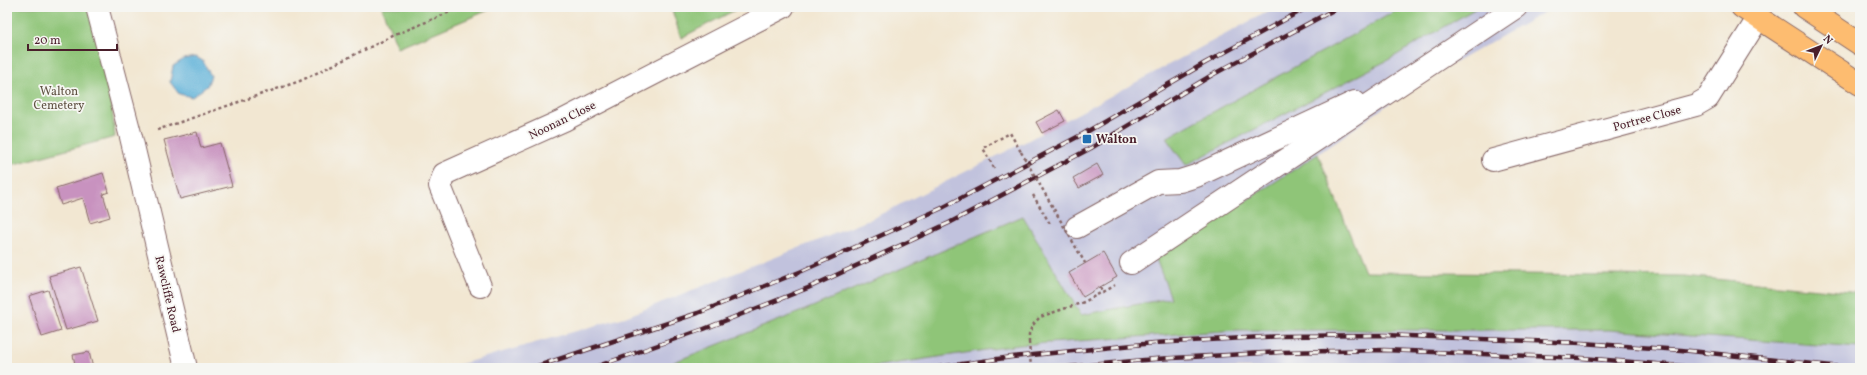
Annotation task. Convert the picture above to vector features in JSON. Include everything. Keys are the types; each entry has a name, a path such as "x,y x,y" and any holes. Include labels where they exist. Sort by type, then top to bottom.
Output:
{"main road":[{"path":"1804,7 1860,44"},
{"path":"1751,12 1860,84"}],"street":[{"name":"Rawcliffe Road","path":"97,7 131,137 186,368"},
{"name":"Noonan Close","path":"480,286 440,186 444,174 564,120 783,7"},
{"path":"1125,272 1516,7"},
{"name":"Portree Close","path":"1493,160 1703,102 1713,91 1751,12"},
{"path":"1077,227 1158,182 1180,181 1196,176 1420,72"}],"path":[{"path":"131,137 185,121 300,81 395,35 462,7"},
{"path":"994,168 983,148 1010,133 1085,263"},
{"path":"1034,195 1041,207"},
{"path":"1031,368 1029,334 1032,326 1040,317 1084,302 1103,293 1125,272"},
{"path":"1100,287 1103,293"}],"shaded area":[{"path":"1276,7 1403,7 1166,138 1186,165 1390,59 1478,7 1554,7 1417,84 1318,154 1156,259 1171,298 1081,315 1022,216 810,308 674,362 676,368 447,368 625,317 869,220 1025,142"},
{"path":"1237,330 1609,330 1860,348 1860,368 864,368 1019,345"}],"green space":[{"name":"Walton Cemetery","path":"7,7 102,7 115,137 7,166"},
{"path":"381,7 496,7 398,48"},
{"path":"671,7 741,7 681,38"},
{"path":"1403,7 1478,7 1390,59 1186,165 1166,138"},
{"path":"1318,154 1365,272 1684,276 1860,293 1860,348 1609,330 1237,330 1019,345 864,368 676,368 674,362 810,308 1023,216 1081,315 1171,298 1156,259"}],"water":[{"path":"196,57 203,61 211,76 207,86 192,97 179,94 170,82 173,66 184,59"}],"building":[{"path":"1059,110 1065,121 1042,133 1036,122"},
{"path":"197,132 201,148 220,143 232,186 180,199 164,140"},
{"path":"1097,164 1103,175 1079,188 1073,178"},
{"path":"103,173 109,192 103,194 110,217 90,223 83,198 61,205 56,188"},
{"path":"1103,253 1117,277 1083,297 1069,273"},
{"path":"81,267 98,321 66,330 49,276"},
{"path":"48,290 61,331 42,337 29,296"},
{"path":"89,352 93,368 76,368 73,355"}],"railway":[{"path":"532,368 698,313 802,271 942,208 1083,134 1205,63 1308,7"},
{"path":"592,368 704,329 808,288 949,223 1091,148 1212,75 1339,7"},
{"path":"933,368 1012,357 1154,343 1282,336 1384,335 1582,343 1681,350 1851,368"},
{"path":"1059,368 1155,359 1282,352 1384,350 1582,358 1706,368"}],"place":[{"name":"Walton","path":"1087,139"}]}
